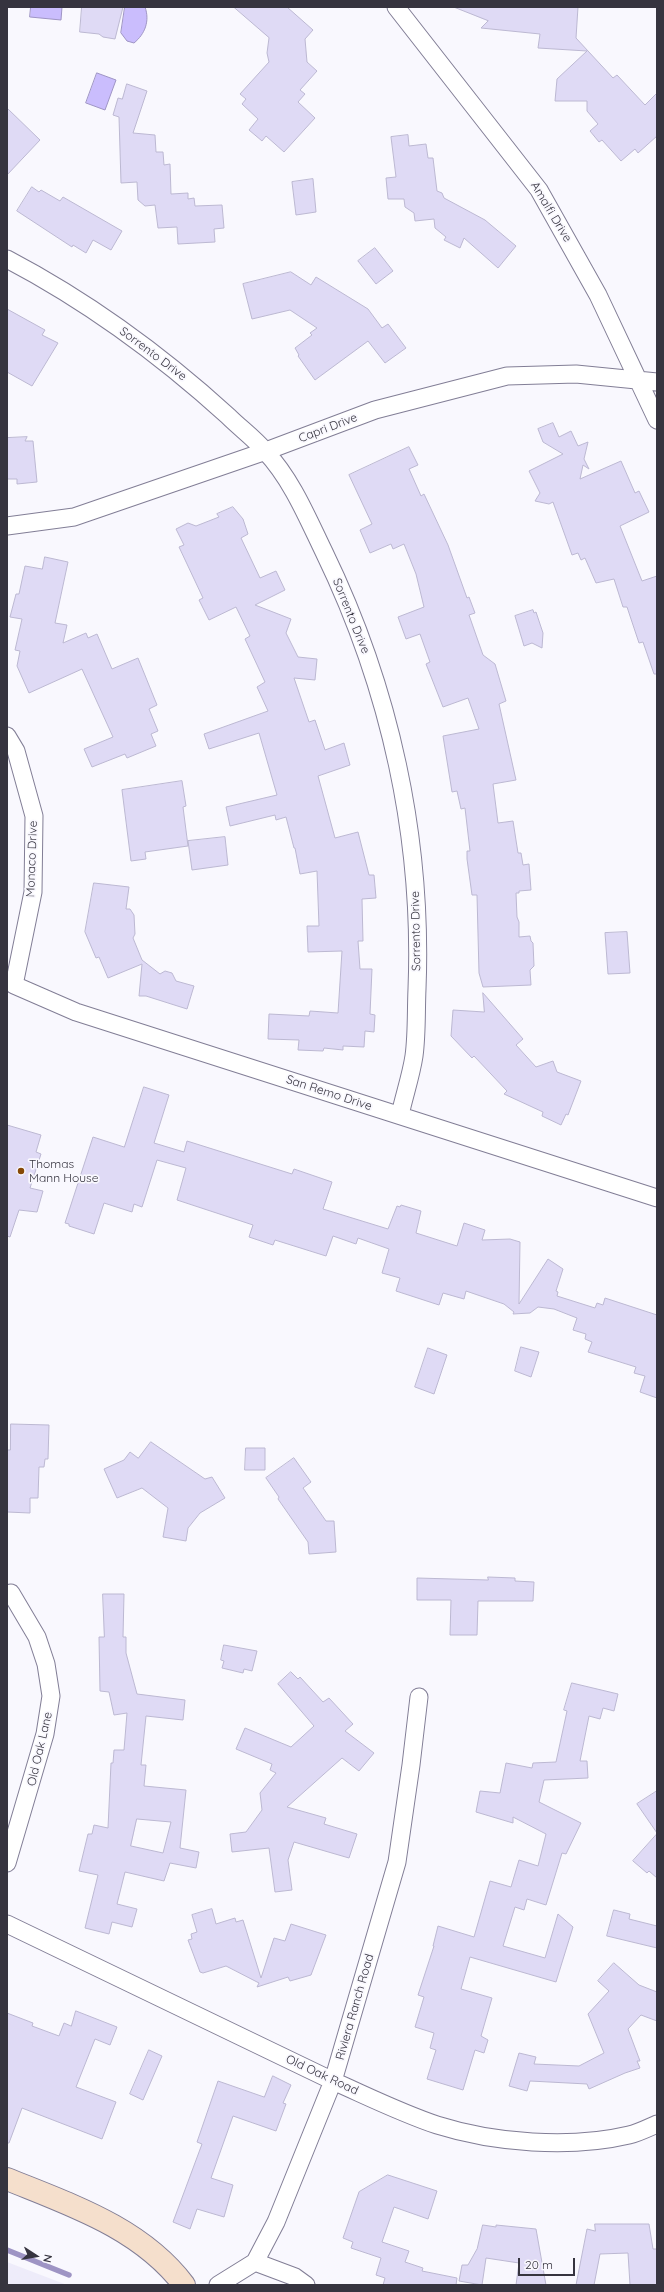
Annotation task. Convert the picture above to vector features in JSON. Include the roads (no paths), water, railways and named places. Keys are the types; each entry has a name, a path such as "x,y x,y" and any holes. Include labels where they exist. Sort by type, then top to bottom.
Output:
{"main road":[{"path":"7,2179 87,2212 127,2234 157,2256 184,2285"}],"street":[{"name":"Amalfi Drive","path":"396,7 540,190 598,295 657,420"},
{"name":"Sorrento Drive","path":"7,259 36,274 101,315 191,382 266,451 292,486 354,619 374,676 400,775 410,826 417,902 418,965 414,1054 400,1115"},
{"name":"Capri Drive","path":"7,526 74,517 266,451 375,410 507,376 576,374 657,382"},
{"name":"Monaco Drive","path":"7,736 16,752 34,816 33,892 10,989"},
{"name":"San Remo Drive","path":"10,989 76,1012 657,1198"},
{"name":"Old Oak Lane","path":"7,1862 43,1742 51,1696 46,1664 37,1637 11,1593"},
{"name":"Riviera Ranch Road","path":"255,2262 276,2222 333,2081 397,1862 419,1697"},
{"name":"Old Oak Road","path":"7,1924 333,2081 386,2105 437,2125 489,2137 539,2142 595,2141 630,2135 657,2124"},
{"path":"218,2285 255,2262 295,2277 306,2285"}],"waterway":[{"path":"7,2250 69,2275"}],"place":[{"name":"Thomas Mann House","path":"21,1171"}]}
